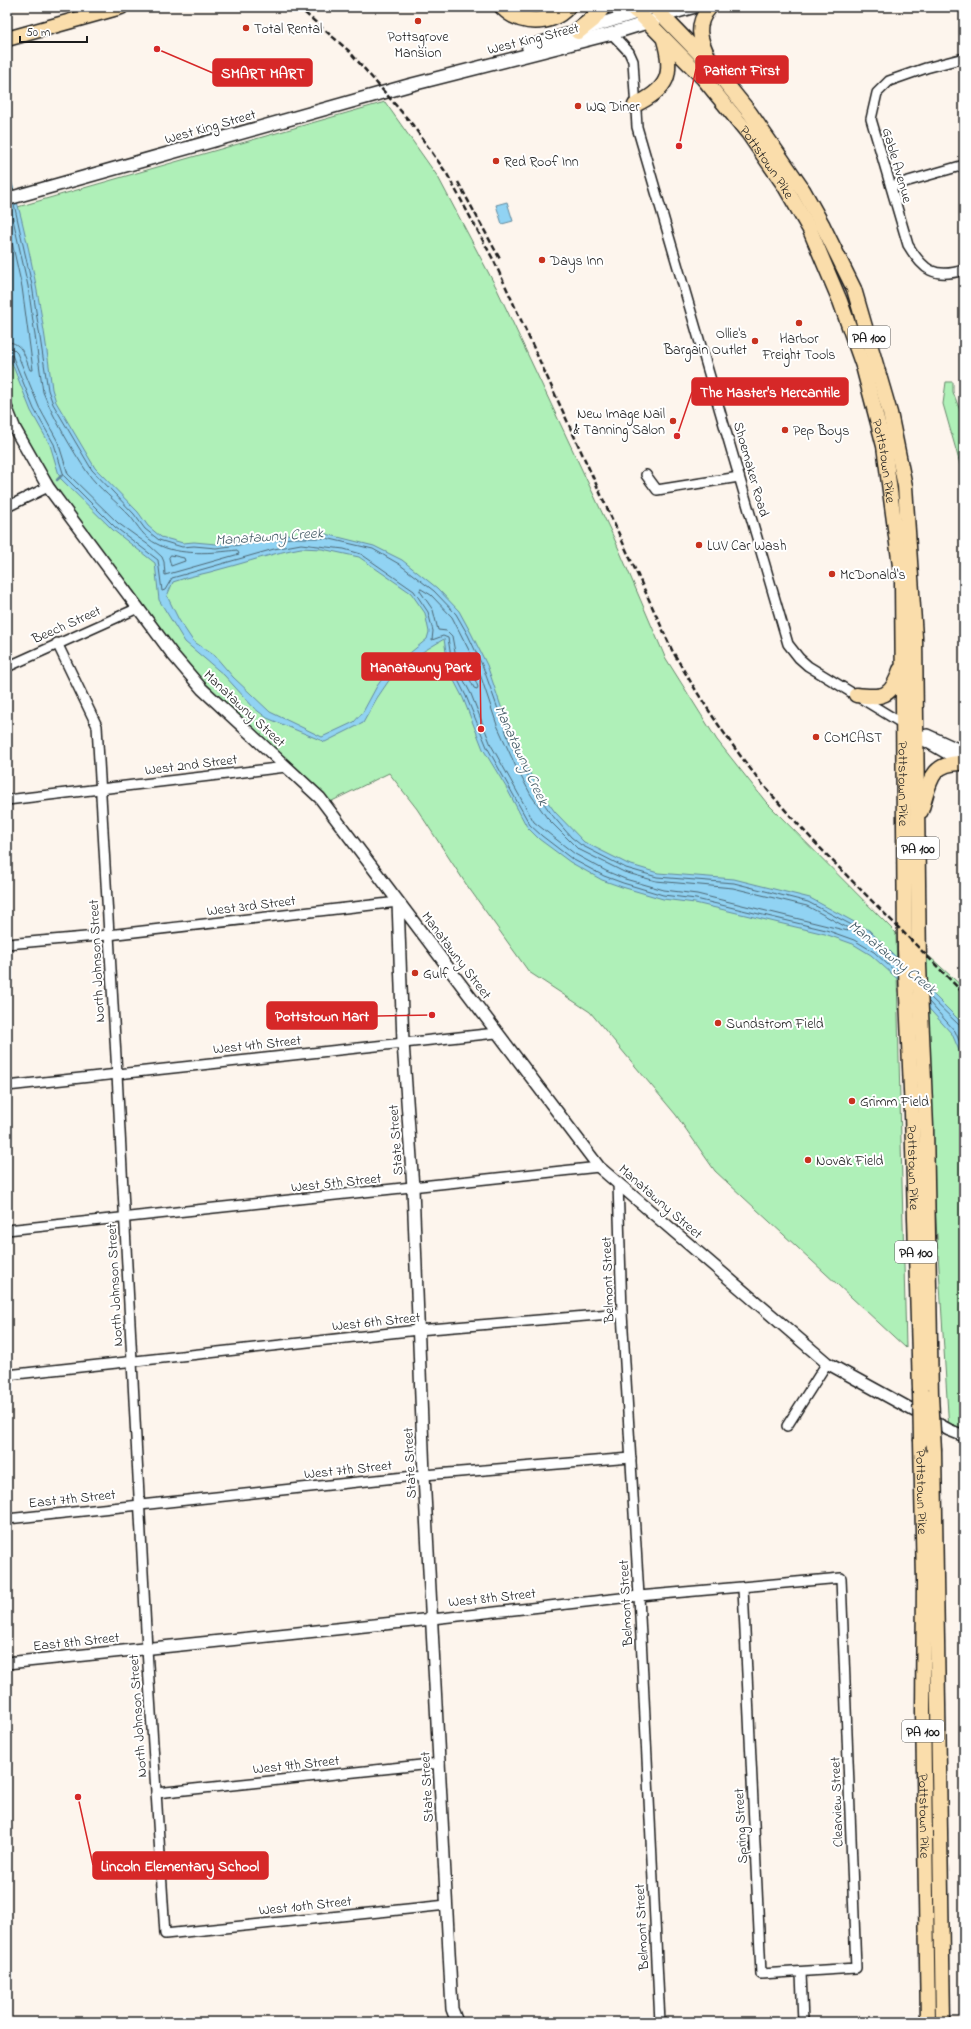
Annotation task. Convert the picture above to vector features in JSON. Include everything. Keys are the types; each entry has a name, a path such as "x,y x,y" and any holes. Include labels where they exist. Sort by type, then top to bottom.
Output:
{"highway":[{"path":"503,7 516,17 537,21 556,17 567,7"},
{"path":"578,31 592,20 602,7"}],"main road":[{"path":"7,39 121,7"},
{"path":"710,7 702,18 698,32 703,46 717,72"},
{"name":"West King Street","path":"420,82 578,31 649,11"},
{"name":"West King Street","path":"7,199 420,82 611,33 649,11"},
{"name":"Pottstown Pike","path":"649,11 664,38 703,78 748,133 784,185 810,230 840,301 863,366 884,446 902,581 905,949 925,1393 934,1451 943,2022"},
{"name":"Pottstown Pike","path":"649,11 717,72 750,113 803,190 854,289 890,413 905,486 915,637 919,965 926,1127 925,1393 921,1441 924,1581 923,1711 928,2022"},
{"path":"635,105 656,93 668,78 670,63 664,38"},
{"path":"856,695 875,697 885,695 891,691 902,664"},
{"path":"918,821 933,775 940,766 949,762 964,759"}],"street":[{"name":"West King Street","path":"649,11 699,7"},
{"name":"Shoemaker Road","path":"611,33 629,52 633,61 637,127 788,644 799,658 808,666 903,724 916,734 964,759"},
{"name":"Gable Avenue","path":"964,58 926,68 889,81 877,93 871,119 908,245 919,263 938,274 950,274 964,270"},
{"path":"891,186 964,165"},
{"name":"Manatawny Street","path":"7,409 27,452 48,487 186,672 202,690 320,798 496,1033 599,1167 827,1363 949,1430 964,1436"},
{"path":"646,475 658,490 738,477"},
{"path":"7,507 48,487"},
{"name":"Beech Street","path":"7,667 57,643 138,608"},
{"name":"North Johnson Street","path":"57,643 97,726 147,1649 165,1934"},
{"name":"West 2nd Street","path":"7,800 286,767"},
{"name":"West 3rd Street","path":"7,944 108,935 398,902"},
{"name":"State Street","path":"398,902 403,1042 413,1188 424,1475 452,2009 457,2022"},
{"name":"West 4th Street","path":"7,1086 496,1033"},
{"name":"West 5th Street","path":"7,1230 124,1219 599,1167"},
{"name":"Belmont Street","path":"618,1183 622,1313 639,1596 660,2022"},
{"name":"West 6th Street","path":"7,1375 418,1330 622,1313"},
{"path":"787,1426 827,1363"},
{"name":"West 7th Street","path":"140,1505 424,1475 631,1458"},
{"name":"East 7th Street","path":"7,1519 140,1505"},
{"name":"West 8th Street","path":"147,1649 639,1596 743,1588 841,1578"},
{"name":"Clearview Street","path":"801,1973 856,1968 841,1578"},
{"name":"Spring Street","path":"743,1588 761,1974 801,1973"},
{"name":"East 8th Street","path":"7,1663 147,1649"},
{"name":"West 9th Street","path":"156,1793 440,1763"},
{"name":"West 10th Street","path":"165,1934 447,1905"},
{"path":"801,1973 803,2022"}],"green space":[{"path":"385,102 438,177 496,287 614,538 665,657 717,740 766,802 896,933 906,1348 715,1171 676,1115 590,1012 529,972 466,884 417,809 389,773 330,802 216,696 192,670 175,648 64,499 32,449 7,396 7,210"},
{"path":"946,382 953,382 953,392 964,421 964,478 943,404"},
{"path":"919,947 964,988 964,1434 949,1430"}],"water":[{"name":"Manatawny Creek","path":"7,166 29,249 52,389 56,402 95,468 138,512 148,526 161,537 183,543 194,542 216,544 292,534 326,534 374,546 402,560 437,588 459,611 487,665 513,742 539,790 555,812 584,842 628,864 658,873 734,879 810,898 869,930 964,1025 964,1119 961,1105 963,1098 961,1055 952,1034 923,1002 871,955 853,944 825,934 695,903 663,899 622,887 602,880 570,862 539,839 527,827 506,787 483,749 463,698 449,671 444,639 424,651 392,676 377,698 363,723 325,742 267,718 254,708 224,675 185,642 159,600 155,563 113,530 60,478 50,445 31,411 7,351","holes":["301,548 322,549 359,557 411,593 425,613 429,632 427,639 388,671 377,686 363,712 354,722 322,737 270,712 233,677 215,656 193,641 179,620 167,596 173,582 179,580 291,550"]},
{"path":"507,202 513,221 502,224 496,205"}],"waterway":[{"path":"57,480 62,475"}],"railway":[{"path":"298,7 349,51 412,124 447,174 494,261 672,650 713,717 736,750 784,809 834,863 964,994"},
{"path":"458,182 501,261"}],"place":[{"name":"Pottsgrove Mansion","path":"418,21"},
{"name":"Total Rental","path":"246,28"},
{"name":"SMART MART","path":"157,49"},
{"name":"WQ Diner","path":"578,106"},
{"name":"Patient First","path":"679,146"},
{"name":"Red Roof Inn","path":"496,161"},
{"name":"Days Inn","path":"542,260"},
{"name":"Harbor Freight Tools","path":"799,323"},
{"name":"Ollie's Bargain Outlet","path":"755,341"},
{"name":"New Image Nail & Tanning Salon","path":"673,421"},
{"name":"Pep Boys","path":"785,430"},
{"name":"The Master's Mercantile","path":"677,436"},
{"name":"LUV Car Wash","path":"699,545"},
{"name":"McDonald's","path":"832,574"},
{"name":"Manatawny Park","path":"481,729"},
{"name":"COMCAST","path":"816,737"},
{"name":"Gulf","path":"415,973"},
{"name":"Pottstown Mart","path":"432,1015"},
{"name":"Sundstrom Field","path":"718,1023"},
{"name":"Grimm Field","path":"852,1101"},
{"name":"Novak Field","path":"808,1160"},
{"name":"Lincoln Elementary School","path":"78,1797"}]}
